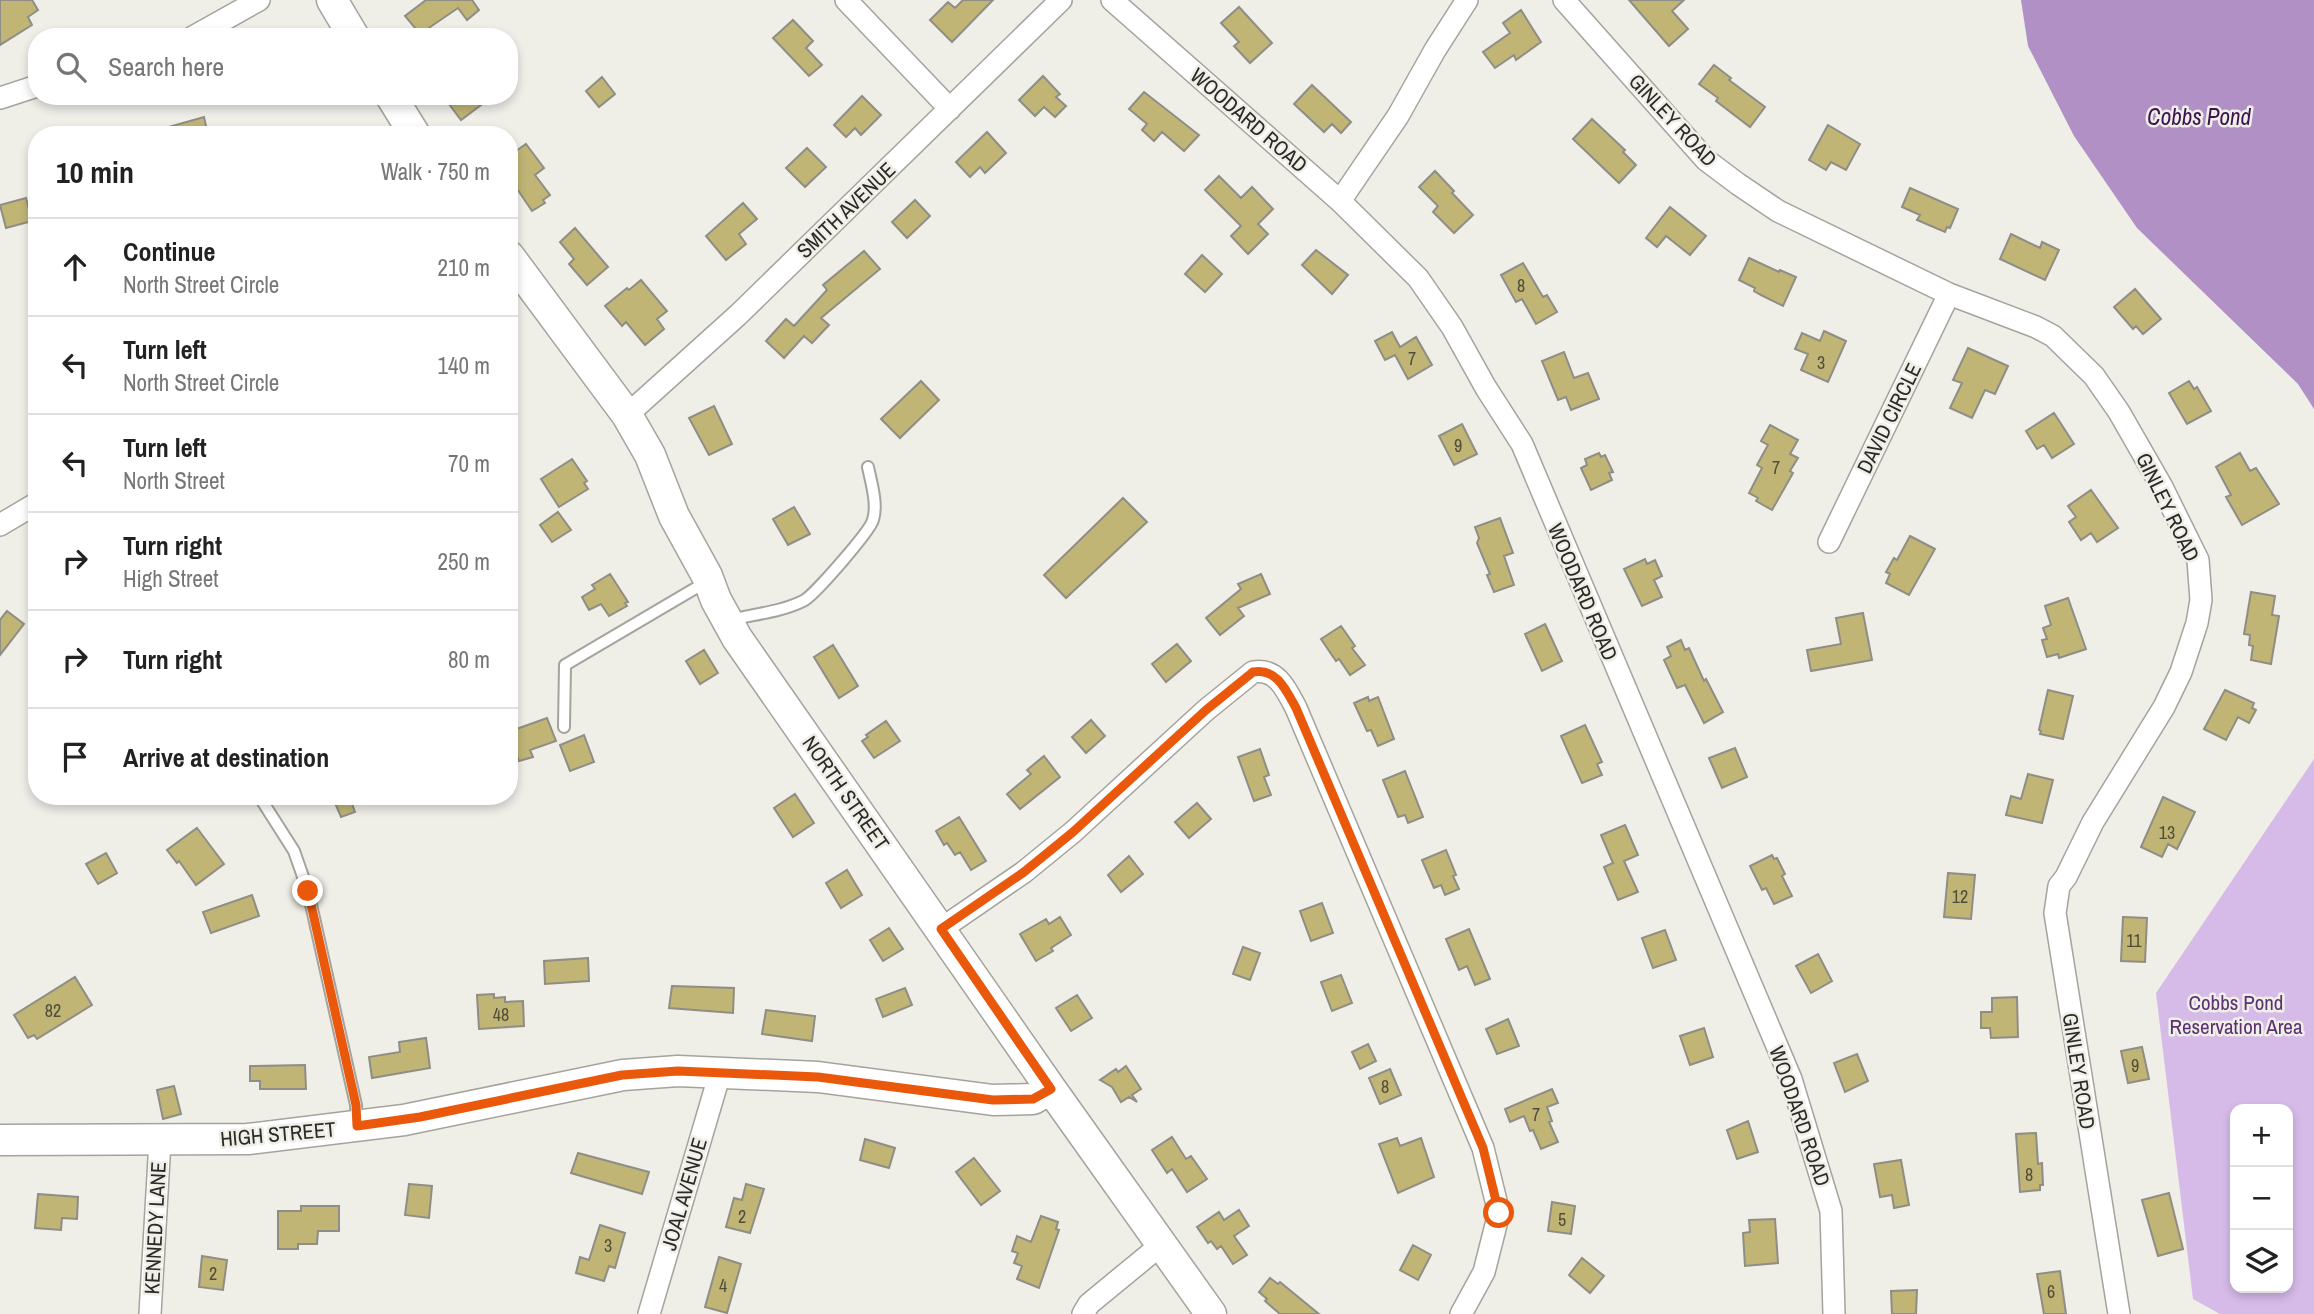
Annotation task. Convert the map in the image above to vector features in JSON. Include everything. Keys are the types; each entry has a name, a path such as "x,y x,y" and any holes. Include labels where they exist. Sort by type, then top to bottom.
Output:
{"street":[{"path":"208,28 259,0"},
{"path":"332,0 349,28"},
{"path":"846,0 950,109"},
{"name":"SMITH AVENUE","path":"627,415 738,315 1061,0"},
{"name":"WOODARD ROAD","path":"1112,0 1340,201 1418,278 1452,327 1486,388 1522,444 1791,1080 1831,1211 1834,1314"},
{"path":"1340,201 1398,116 1467,0"},
{"name":"GINLEY ROAD","path":"1564,0 1706,160 1778,211 1950,294 2053,336 2075,356 2119,412 2162,487 2198,560 2201,600 2197,623 2181,672 2164,707 2093,822 2059,886 2055,913 2119,1314"},
{"path":"0,98 28,89"},
{"path":"397,105 409,126"},
{"name":"NORTH STREET","path":"518,268 627,415 650,455 674,516 737,638 1211,1314"},
{"name":"DAVID CIRCLE","path":"1829,542 1950,294"},
{"path":"0,525 28,508"},
{"path":"941,929 1034,864 1073,832 1206,710 1253,672 1262,671 1279,679 1296,708 1483,1148 1499,1213 1484,1272 1461,1314"},
{"name":"HIGH STREET","path":"0,1140 248,1139 420,1117 622,1075 678,1071 818,1077 993,1100 1033,1099 1051,1089"},
{"name":"JOAL AVENUE","path":"649,1314 720,1073"},
{"name":"KENNEDY LANE","path":"150,1314 160,1141"},
{"path":"1083,1314 1089,1304 1162,1244"}],"lane":[{"path":"728,621 789,607 807,600 873,520 873,492 868,467"},
{"path":"564,727 565,665 709,580"},
{"path":"265,805 294,851 308,891 356,1105 357,1126"}],"green space":[{"name":"Cobbs Pond Reservation Area","path":"2314,759 2314,1314 2220,1314 2193,1299 2156,993"}],"water":[{"name":"Cobbs Pond","path":"2021,0 2314,0 2314,409 2298,384 2137,228 2074,136 2028,46"}],"building":[{"path":"0,0 32,0 38,10 28,17 32,25 0,45"},
{"path":"426,0 472,0 479,10 467,20 458,8 429,28 415,28 405,16"},
{"path":"963,0 993,0 952,42 930,20 948,2 955,8"},
{"path":"1629,0 1684,0 1672,11 1688,29 1669,46"},
{"path":"1239,7 1272,43 1250,63 1234,46 1239,42 1221,23"},
{"path":"1521,10 1541,42 1516,60 1514,55 1495,68 1483,52 1510,33 1503,23"},
{"path":"793,20 813,41 806,48 822,65 809,76 773,38"},
{"path":"1714,65 1765,107 1750,127 1699,84"},
{"path":"1043,76 1060,94 1056,97 1066,106 1055,117 1044,107 1035,116 1019,100"},
{"path":"602,77 615,94 599,107 586,91"},
{"path":"1312,85 1351,122 1341,133 1332,124 1324,132 1294,104"},
{"path":"1144,92 1199,135 1184,151 1162,132 1154,141 1142,130 1147,124 1129,109"},
{"path":"862,96 881,115 861,135 855,128 846,137 834,125"},
{"path":"450,105 481,105 461,120"},
{"path":"204,117 206,126 172,126"},
{"path":"1592,119 1625,150 1623,152 1636,165 1619,183 1573,139"},
{"path":"1828,125 1860,144 1846,170 1831,162 1826,170 1809,160"},
{"path":"987,132 1006,153 985,173 980,167 970,177 956,162"},
{"path":"526,144 544,168 535,175 550,195 543,200 545,203 532,211 518,190 518,150"},
{"path":"807,148 826,167 805,187 786,168"},
{"path":"1435,171 1473,215 1454,233 1433,212 1438,206 1419,187"},
{"path":"1219,176 1241,198 1252,187 1273,209 1258,224 1268,234 1248,254 1231,236 1241,226 1205,190"},
{"path":"1910,188 1958,209 1950,228 1947,227 1945,232 1917,220 1920,215 1902,207"},
{"path":"26,198 28,222 6,228 0,205"},
{"path":"915,200 930,216 907,238 892,222"},
{"path":"743,203 757,219 739,234 746,244 726,260 706,236"},
{"path":"1670,207 1706,236 1690,255 1666,236 1657,247 1646,238"},
{"path":"575,228 608,267 587,285 569,264 574,259 560,242"},
{"path":"2011,234 2040,248 2042,242 2059,250 2045,280 2000,259"},
{"path":"1316,250 1348,275 1332,294 1302,265"},
{"path":"864,251 880,269 821,318 829,325 812,343 804,336 784,358 766,341 786,319 794,326 827,290 823,285"},
{"path":"1202,255 1222,274 1205,292 1185,274"},
{"path":"1749,258 1796,277 1783,306 1739,280"},
{"path":"1523,263 1543,297 1547,295 1557,312 1536,324 1522,299 1516,302 1501,275"},
{"path":"641,280 667,311 657,319 664,329 645,345 626,322 622,326 605,306"},
{"path":"2135,289 2161,319 2143,334 2136,326 2133,329 2114,307"},
{"path":"1824,331 1846,341 1828,382 1801,370 1808,354 1795,349 1802,333 1820,341"},
{"path":"1392,332 1400,347 1416,337 1432,365 1408,379 1395,355 1385,360 1375,341"},
{"path":"1968,348 2008,366 1995,394 1985,390 1972,418 1950,408 1962,383 1953,380"},
{"path":"1564,352 1574,378 1588,373 1599,399 1571,410 1566,397 1558,400 1542,361"},
{"path":"921,381 939,400 900,438 881,419"},
{"path":"2189,381 2194,389 2197,387 2211,411 2187,424 2169,393"},
{"path":"714,406 732,444 709,455 689,418"},
{"path":"2054,413 2074,444 2052,458 2044,445 2037,449 2026,431"},
{"path":"1462,424 1477,454 1454,465 1439,436"},
{"path":"1770,425 1798,440 1790,454 1798,458 1790,471 1793,473 1772,510 1756,501 1758,498 1749,493 1762,468 1757,465 1768,445 1761,441"},
{"path":"1599,453 1601,457 1605,455 1613,472 1609,473 1612,480 1591,490 1581,468 1587,465 1585,459"},
{"path":"2240,453 2250,471 2256,468 2279,504 2242,525 2226,497 2231,495 2216,467"},
{"path":"572,459 587,481 584,483 588,489 559,507 541,479"},
{"path":"2091,490 2118,528 2097,542 2091,533 2081,540 2069,522 2076,517 2068,506"},
{"path":"1123,498 1147,522 1066,598 1044,575"},
{"path":"794,507 810,534 788,545 773,519"},
{"path":"558,512 571,530 552,542 540,525"},
{"path":"1500,518 1513,553 1504,556 1514,585 1494,592 1487,575 1490,574 1477,543 1479,538 1475,527"},
{"path":"1910,536 1935,549 1909,595 1886,583 1890,574 1886,572 1894,558 1897,560"},
{"path":"1645,559 1647,564 1655,560 1662,576 1654,580 1662,597 1642,606 1624,569"},
{"path":"610,574 628,602 625,603 627,606 609,616 601,604 589,610 582,597 595,589 592,585"},
{"path":"1261,574 1270,594 1238,608 1244,616 1220,635 1206,618 1241,589 1238,584"},
{"path":"2251,592 2275,596 2272,615 2279,616 2271,664 2251,660 2253,646 2249,645 2250,635 2244,634"},
{"path":"2068,598 2086,649 2059,658 2058,654 2047,657 2042,640 2047,639 2043,628 2051,625 2045,606"},
{"path":"7,611 24,624 0,655 0,620"},
{"path":"1863,613 1872,660 1811,671 1807,650 1841,644 1836,618"},
{"path":"1545,624 1562,661 1542,671 1525,634"},
{"path":"1341,626 1355,646 1352,648 1365,665 1350,675 1339,659 1336,661 1321,639"},
{"path":"1681,640 1685,650 1689,648 1704,681 1706,679 1723,712 1704,723 1685,685 1677,688 1664,660 1671,656 1667,647"},
{"path":"1177,644 1191,661 1166,682 1152,664"},
{"path":"833,645 858,686 839,698 814,657"},
{"path":"704,650 718,673 700,684 686,661"},
{"path":"2048,690 2073,696 2063,739 2040,734"},
{"path":"2225,690 2254,703 2252,708 2256,710 2249,723 2238,717 2226,740 2204,729"},
{"path":"1368,697 1369,701 1378,697 1394,739 1378,746 1371,730 1367,731 1354,703"},
{"path":"547,718 556,741 530,750 533,757 519,761 518,728"},
{"path":"1091,720 1105,736 1086,753 1072,737"},
{"path":"886,721 900,741 874,758 862,741"},
{"path":"1585,725 1602,762 1597,764 1602,775 1582,783 1561,736"},
{"path":"584,735 594,762 570,771 560,745"},
{"path":"1735,748 1747,777 1722,788 1709,758"},
{"path":"1260,749 1269,775 1264,777 1271,795 1254,801 1238,757"},
{"path":"1044,756 1060,777 1020,809 1007,794 1031,774 1027,770"},
{"path":"1405,771 1423,817 1408,823 1405,815 1398,817 1383,780"},
{"path":"2028,774 2053,780 2042,823 2006,815 2011,796 2021,799"},
{"path":"795,794 814,823 793,837 774,808"},
{"path":"2163,797 2195,812 2177,849 2168,844 2162,857 2141,847"},
{"path":"1197,803 1211,819 1189,838 1175,822"},
{"path":"336,805 352,805 355,812 341,817"},
{"path":"959,817 986,861 971,870 960,852 955,855 947,843 944,845 936,831"},
{"path":"1625,825 1638,855 1624,861 1638,892 1618,900 1604,867 1613,863 1601,835"},
{"path":"197,828 224,864 196,885 179,861 177,863 167,850"},
{"path":"1446,850 1459,889 1445,895 1441,885 1434,888 1422,860"},
{"path":"106,853 117,873 98,884 86,864"},
{"path":"1772,855 1774,859 1777,858 1785,874 1782,876 1792,896 1774,904 1766,888 1762,890 1750,866"},
{"path":"1129,856 1143,874 1121,892 1108,875"},
{"path":"847,870 862,895 841,908 826,883"},
{"path":"1948,873 1975,875 1971,919 1944,917"},
{"path":"252,895 259,916 211,933 203,912"},
{"path":"1322,903 1333,933 1311,941 1300,911"},
{"path":"1060,917 1071,935 1051,948 1053,951 1036,961 1020,934 1046,919 1049,924"},
{"path":"2123,917 2147,918 2145,962 2121,961"},
{"path":"889,928 903,949 883,961 870,940"},
{"path":"1469,929 1490,979 1475,985 1467,966 1459,970 1446,939"},
{"path":"1665,930 1676,960 1653,968 1642,938"},
{"path":"1243,947 1260,953 1250,980 1233,974"},
{"path":"1818,954 1832,981 1811,993 1796,966"},
{"path":"588,958 589,981 545,984 544,961"},
{"path":"1341,975 1352,1003 1332,1011 1321,982"},
{"path":"75,977 92,1005 37,1039 34,1035 28,1038 14,1015"},
{"path":"672,986 734,988 733,1013 669,1008"},
{"path":"905,988 912,1005 883,1017 876,999"},
{"path":"494,994 494,998 505,997 505,1002 523,1001 524,1026 479,1029 477,995"},
{"path":"1077,995 1092,1018 1071,1031 1056,1008"},
{"path":"2017,997 2018,1037 1991,1038 1990,1028 1981,1028 1981,1012 1992,1012 1992,998"},
{"path":"766,1010 815,1016 812,1041 762,1034"},
{"path":"1508,1019 1519,1046 1497,1054 1486,1029"},
{"path":"1704,1028 1713,1057 1690,1065 1680,1036"},
{"path":"426,1038 430,1068 372,1078 369,1057 400,1052 399,1042"},
{"path":"1368,1044 1376,1061 1360,1069 1352,1052"},
{"path":"2142,1047 2149,1079 2128,1083 2121,1051"},
{"path":"1857,1054 1868,1081 1845,1092 1834,1063"},
{"path":"305,1065 306,1089 260,1089 260,1081 250,1081 250,1066"},
{"path":"1126,1066 1141,1089 1132,1095 1137,1102 1129,1097 1121,1102 1112,1087 1100,1080"},
{"path":"1390,1069 1401,1095 1380,1104 1369,1078"},
{"path":"174,1086 181,1114 163,1119 157,1090"},
{"path":"1552,1089 1558,1103 1547,1107 1552,1121 1549,1122 1558,1142 1541,1149 1524,1116 1510,1122 1505,1109"},
{"path":"1748,1121 1758,1152 1737,1159 1727,1130"},
{"path":"2036,1133 2038,1164 2042,1163 2043,1185 2040,1185 2040,1190 2020,1192 2016,1134"},
{"path":"1172,1137 1186,1159 1191,1156 1207,1179 1187,1192 1172,1169 1167,1173 1152,1150"},
{"path":"1397,1138 1400,1146 1421,1138 1434,1177 1398,1193 1379,1144"},
{"path":"865,1139 895,1148 889,1168 860,1160"},
{"path":"578,1153 649,1172 642,1194 571,1173"},
{"path":"974,1158 1000,1191 981,1205 956,1172"},
{"path":"1901,1160 1909,1205 1894,1208 1892,1195 1880,1197 1874,1164"},
{"path":"409,1184 432,1186 429,1218 405,1215"},
{"path":"746,1184 764,1189 750,1233 726,1227 734,1198 742,1200"},
{"path":"2169,1193 2183,1249 2158,1256 2142,1200"},
{"path":"38,1194 78,1197 77,1219 62,1218 61,1230 35,1228"},
{"path":"1552,1202 1575,1206 1571,1234 1548,1231"},
{"path":"301,1206 339,1206 339,1231 318,1231 317,1244 298,1244 298,1249 278,1249 278,1211 301,1211"},
{"path":"1239,1210 1249,1226 1234,1236 1247,1255 1233,1264 1221,1246 1217,1249 1211,1241 1208,1243 1197,1227 1219,1212 1224,1220"},
{"path":"1041,1216 1058,1222 1056,1229 1059,1230 1039,1288 1017,1279 1022,1266 1014,1263 1018,1253 1012,1251 1017,1236 1031,1242"},
{"path":"1775,1219 1778,1263 1745,1266 1743,1233 1750,1232 1749,1220"},
{"path":"600,1225 625,1233 615,1268 609,1266 604,1281 576,1273 580,1257 589,1260"},
{"path":"1413,1245 1431,1255 1418,1280 1400,1270"},
{"path":"202,1256 227,1260 223,1290 199,1287"},
{"path":"719,1257 741,1264 727,1313 705,1307"},
{"path":"1582,1258 1604,1276 1590,1293 1569,1275"},
{"path":"2060,1271 2066,1314 2044,1314 2037,1274"},
{"path":"1270,1278 1278,1284 1280,1282 1319,1314 1280,1314 1259,1292"},
{"path":"1917,1290 1916,1314 1892,1314 1891,1291"}],"route":[{"path":"308,891 356,1105 357,1126 420,1117 622,1075 678,1071 808,1076 993,1100 1033,1099 1051,1089 941,929 1024,872 1073,832 1206,710 1253,672 1262,671 1279,679 1296,708 1483,1148 1499,1213"}]}
